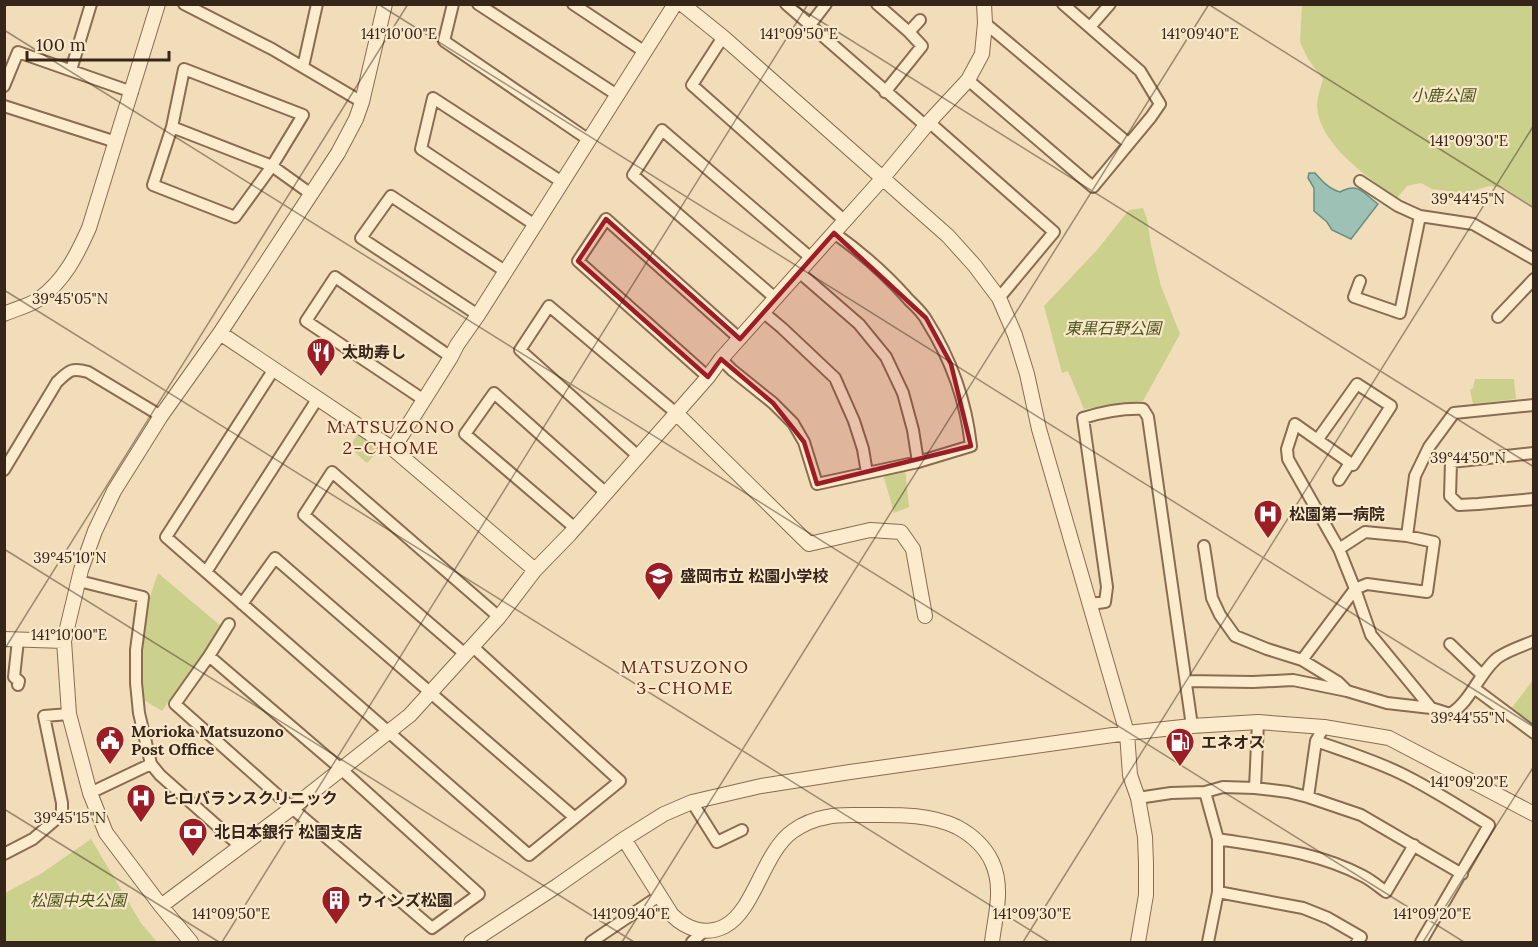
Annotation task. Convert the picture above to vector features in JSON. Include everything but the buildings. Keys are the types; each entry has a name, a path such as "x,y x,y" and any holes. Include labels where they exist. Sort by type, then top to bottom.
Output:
{"street":[{"path":"71,70 91,4"},
{"path":"4,314 38,300 58,283 78,253 89,228 158,4"},
{"path":"184,4 272,49 362,102"},
{"path":"303,67 317,4"},
{"path":"191,942 106,833 90,793 69,714 64,640 95,531 114,491 338,153 356,119 385,4"},
{"path":"453,4 444,41 589,140"},
{"path":"478,4 618,95"},
{"path":"573,4 645,52"},
{"path":"393,449 675,4"},
{"path":"682,4 723,37 948,236 999,298 1015,335 1027,374 1039,429 1126,733 1131,775 1145,837 1146,895 1138,942"},
{"path":"786,4 885,92 927,124 1054,232 999,298"},
{"path":"810,25 826,4"},
{"path":"877,4 922,46 885,92"},
{"path":"161,906 292,808 410,715 499,617 535,570 606,493 708,377 721,359 968,80 982,54 984,4"},
{"path":"968,80 1093,187 1160,104 1140,70 1063,4"},
{"path":"1090,27 1110,4"},
{"path":"909,32 920,20"},
{"path":"985,23 1128,143"},
{"path":"723,37 692,86 845,220"},
{"path":"4,86 18,52 132,92"},
{"path":"184,69 303,115 272,166 235,217 153,184 172,127 184,69"},
{"path":"535,225 421,149 433,98 562,182"},
{"path":"4,106 116,142"},
{"path":"172,127 272,166 311,194"},
{"path":"775,298 633,175 662,130 811,258"},
{"path":"1360,181 1398,206 1420,216 1473,224 1533,259"},
{"path":"478,315 361,238 391,196 505,271"},
{"path":"1360,281 1354,297 1400,314 1420,216"},
{"path":"708,377 578,261 606,219 740,339"},
{"path":"721,359 793,423 804,442 817,484 918,462 971,446 968,420 951,364 926,318 900,290 855,248 834,232"},
{"path":"799,272 859,324 886,357 914,430 918,462"},
{"path":"424,400 306,321 335,277 451,357"},
{"path":"1498,316 1533,279"},
{"path":"638,456 520,350 549,306 676,413 809,544 870,530 901,532 913,549 925,615"},
{"path":"763,312 835,378 854,421 863,449 867,473"},
{"path":"220,333 393,449 535,570"},
{"path":"274,369 166,537 529,855 620,781 468,650 304,515 332,472 499,617"},
{"path":"4,470 57,382 69,370 88,372 161,417"},
{"path":"1318,439 1357,384 1390,406 1353,465 1295,424 1287,449 1288,459 1338,549 1371,635 1431,708"},
{"path":"575,528 465,434 494,393 606,493"},
{"path":"206,572 318,398"},
{"path":"1407,536 1415,476 1429,447 1454,413 1533,405"},
{"path":"1090,604 1105,602 1107,587 1083,418 1131,408 1143,409 1148,417 1192,726"},
{"path":"1533,453 1451,462 1450,496 1459,505 1533,499"},
{"path":"1339,480 1350,463"},
{"path":"1302,660 1355,590 1367,584 1427,592 1434,542 1407,536 1365,532 1338,549"},
{"path":"1204,546 1212,598 1220,615 1235,636 1302,660 1338,682 1347,691"},
{"path":"242,604 275,558 574,817"},
{"path":"79,581 143,597 136,650 136,683 139,713 151,764 160,775 241,847"},
{"path":"208,656 341,769 479,894 432,928 175,704 229,624"},
{"path":"18,686 19,681 14,677 11,640 64,640"},
{"path":"1186,681 1293,680 1387,702 1431,708 1450,714 1458,710 1482,675 1497,658 1533,641"},
{"path":"1450,644 1482,675"},
{"path":"1474,688 1533,733"},
{"path":"4,854 33,839 62,814 62,803 45,716 69,714"},
{"path":"1255,788 1258,723"},
{"path":"471,942 624,839 664,814 692,802 761,786 1126,733 1192,726 1258,723 1323,727 1389,738 1533,814"},
{"path":"1308,797 1316,741 1323,727"},
{"path":"1316,741 1368,759 1401,774 1445,797 1489,825 1421,942"},
{"path":"90,793 151,764"},
{"path":"1138,798 1171,793 1205,792 1223,787 1288,792 1361,815 1462,874"},
{"path":"1205,792 1218,839 1218,892 1208,942"},
{"path":"692,802 717,842 742,830"},
{"path":"624,839 672,915 690,928 705,930 719,929 738,916 776,849 793,831 807,823 827,816 916,816 933,819 957,827 975,840 993,863 999,891 992,942"},
{"path":"1218,839 1303,853 1340,865 1365,877 1386,892 1414,845"},
{"path":"1218,892 1302,908 1328,918 1361,937 1357,942"},
{"path":"591,942 659,896"},
{"path":"692,942 705,930"}],"highlighted area":[{"path":"606,219 740,339 834,233 926,318 951,364 971,446 817,484 804,442 773,403 721,359 708,377 578,261"}],"green space":[{"name":"小鹿公園","path":"1302,5 1533,5 1533,206 1504,188 1489,186 1466,193 1432,189 1421,183 1407,186 1397,198 1347,159 1326,134 1320,120 1317,103 1323,79 1308,59 1300,42"},
{"name":"東黒石野公園","path":"1143,208 1161,286 1180,334 1143,401 1084,409 1068,371 1062,373 1044,306 1097,250 1129,210"},
{"path":"1475,379 1514,379 1516,399 1473,404 1470,390 1473,388"},
{"path":"358,434 380,449 367,463 349,447"},
{"path":"905,469 909,507 894,513 883,474"},
{"path":"158,573 222,627 162,711 142,699 139,666 142,628"},
{"path":"1533,680 1533,728 1511,709"},
{"name":"松園中央公園","path":"91,839 141,923 157,942 5,942 5,893 42,873"}],"water":[{"path":"1309,173 1315,173 1336,191 1352,188 1361,190 1378,204 1351,239 1332,230 1327,222 1314,211 1314,188 1308,178"}],"place":[{"name":"太助寿し","path":"321,378"},
{"name":"松園第一病院","path":"1268,540"},
{"name":"盛岡市立 松園小学校","path":"659,602"},
{"name":"Morioka Matsuzono Post Office","path":"110,766"},
{"name":"エネオス","path":"1180,768"},
{"name":"ヒロバランスクリニック","path":"141,824"},
{"name":"北日本銀行 松園支店","path":"193,858"},
{"name":"ウィンズ松園","path":"336,926"}],"district":[{"name":"MATSUZONO 2-CHOME","path":"391,437"},
{"name":"MATSUZONO 3-CHOME","path":"685,677"}]}
